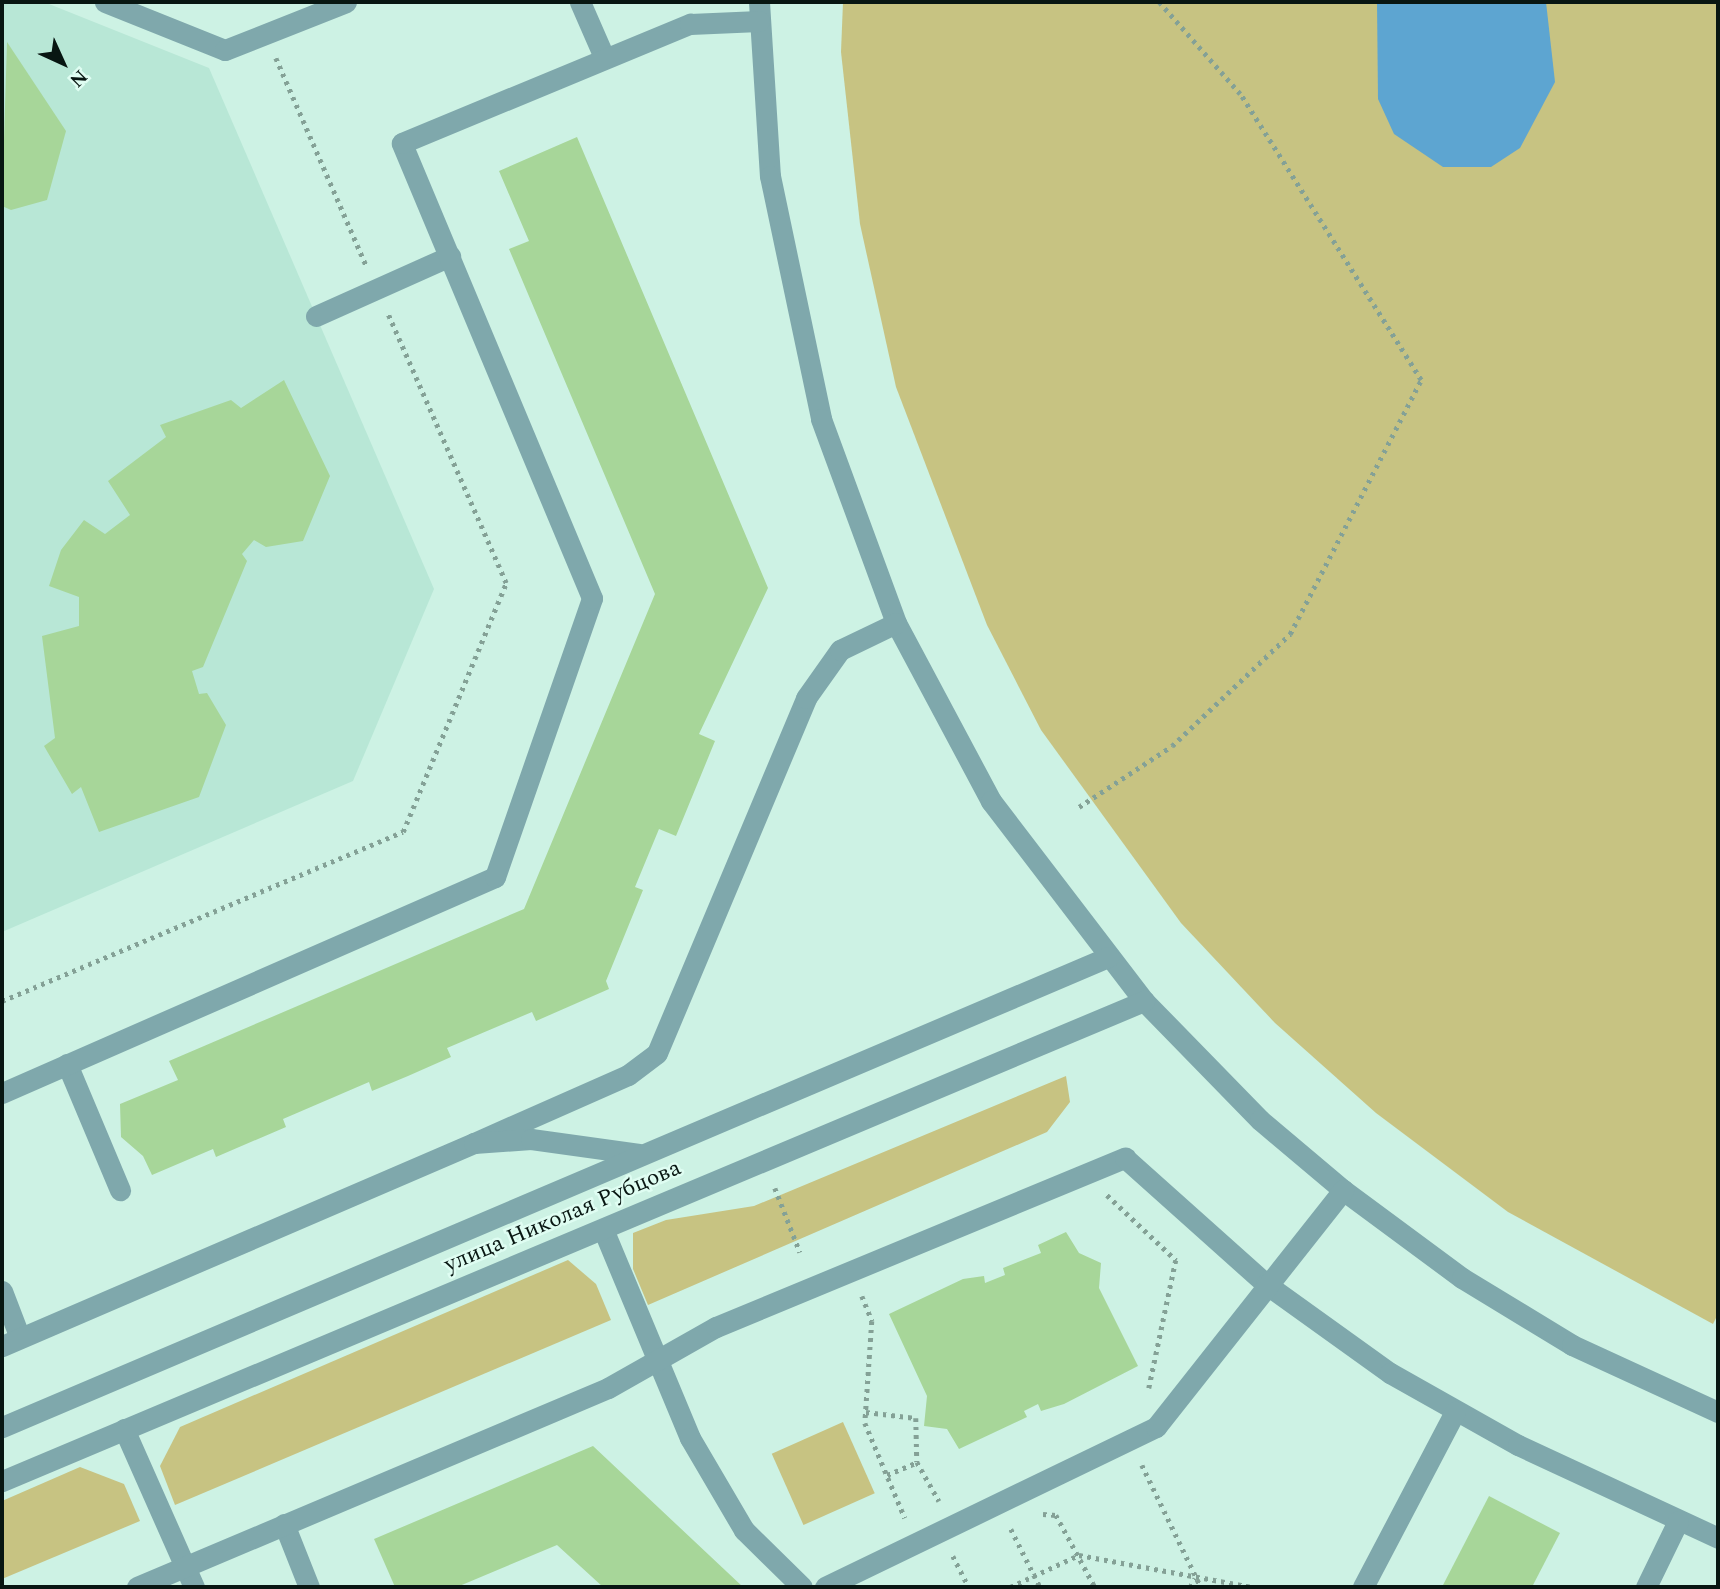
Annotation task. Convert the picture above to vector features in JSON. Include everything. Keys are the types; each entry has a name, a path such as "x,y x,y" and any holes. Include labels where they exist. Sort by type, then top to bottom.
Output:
{"street":[{"path":"105,2 226,50 267,38 346,2"},
{"path":"580,2 604,57"},
{"path":"2,1093 495,877 592,598 402,143 604,57 690,24 759,12 771,176 793,301 854,523 896,623 991,801 1144,1001 1260,1120 1343,1191 1462,1278 1572,1345 1718,1412"},
{"path":"316,316 450,256"},
{"path":"2,1292 11,1342 628,1075 657,1053 806,698 840,650 896,623"},
{"name":"улица Николая Рубцова","path":"2,1427 1108,957"},
{"name":"улица Николая Рубцова","path":"2,1481 1144,1001"},
{"path":"67,1064 120,1190"},
{"path":"474,1143 531,1139 641,1154"},
{"path":"137,1587 608,1388 716,1327 1125,1158 1266,1284 1455,1412 1718,1538"},
{"path":"825,1587 1156,1427 1266,1284 1343,1191"},
{"path":"603,1229 690,1438 744,1530 802,1587"},
{"path":"1363,1587 1455,1412"},
{"path":"124,1429 180,1569 194,1587"},
{"path":"1646,1587 1678,1521"},
{"path":"284,1524 309,1587"}],"path":[{"path":"1079,807 1172,746 1290,634 1421,380 1240,94 1159,2"},
{"path":"2,1001 403,832 506,583 267,38"},
{"path":"1102,1189 1176,1259 1146,1399"},
{"path":"771,1190 800,1252"},
{"path":"849,1295 871,1285"},
{"path":"859,1290 872,1321 866,1412 906,1521 918,1515"},
{"path":"866,1412 916,1418 917,1462 941,1505"},
{"path":"1130,1440 1201,1587"},
{"path":"887,1475 917,1462"},
{"path":"929,1510 954,1499"},
{"path":"1033,1518 1056,1515 1095,1587"},
{"path":"999,1534 1022,1523"},
{"path":"1010,1529 1040,1587"},
{"path":"941,1560 964,1550"},
{"path":"953,1555 969,1587"},
{"path":"1010,1587 1079,1555 1252,1587"},
{"path":"1190,1587 1196,1577"}],"shaded area":[{"path":"2,2 44,2 209,68 434,589 353,781 2,932"},
{"path":"843,2 1718,2 1718,1314 1713,1324 1508,1212 1376,1113 1275,1023 1181,923 1041,730 987,625 896,387 860,224 841,52"},
{"path":"1066,1076 1070,1102 1047,1132 648,1305 633,1269 633,1233 666,1220 754,1206"},
{"path":"568,1260 596,1284 611,1320 175,1505 160,1466 180,1427"},
{"path":"843,1422 875,1493 803,1525 772,1454"},
{"path":"80,1467 124,1484 140,1521 2,1579 2,1501"}],"water":[{"path":"1377,2 1546,2 1555,82 1520,148 1491,167 1443,167 1394,134 1378,99"}],"building":[{"path":"7,42 66,131 47,200 11,210 2,206"},
{"path":"577,137 768,588 699,734 715,741 676,836 659,829 635,887 643,890 606,981 609,989 536,1021 532,1012 447,1048 451,1057 408,1076 372,1091 369,1082 283,1119 286,1127 216,1157 213,1149 152,1175 143,1156 121,1137 120,1104 178,1080 169,1061 524,909 655,594 509,249 529,241 499,171"},
{"path":"284,380 330,476 303,541 266,547 254,540 242,554 247,561 203,667 192,671 199,694 207,693 226,725 199,797 99,832 81,787 72,794 44,746 55,738 42,636 79,626 79,597 49,586 61,550 84,520 105,534 130,515 108,481 166,437 160,425 231,400 241,408"},
{"path":"1066,1232 1079,1253 1101,1263 1099,1288 1138,1366 1064,1404 1041,1411 1038,1404 1024,1411 1027,1417 959,1449 947,1429 924,1426 927,1396 889,1314 963,1279 984,1276 985,1283 1005,1275 1003,1268 1041,1253 1038,1245"},
{"path":"593,1446 743,1587 603,1587 557,1545 457,1587 395,1587 374,1539"},
{"path":"1489,1496 1560,1533 1532,1587 1442,1587"}]}
